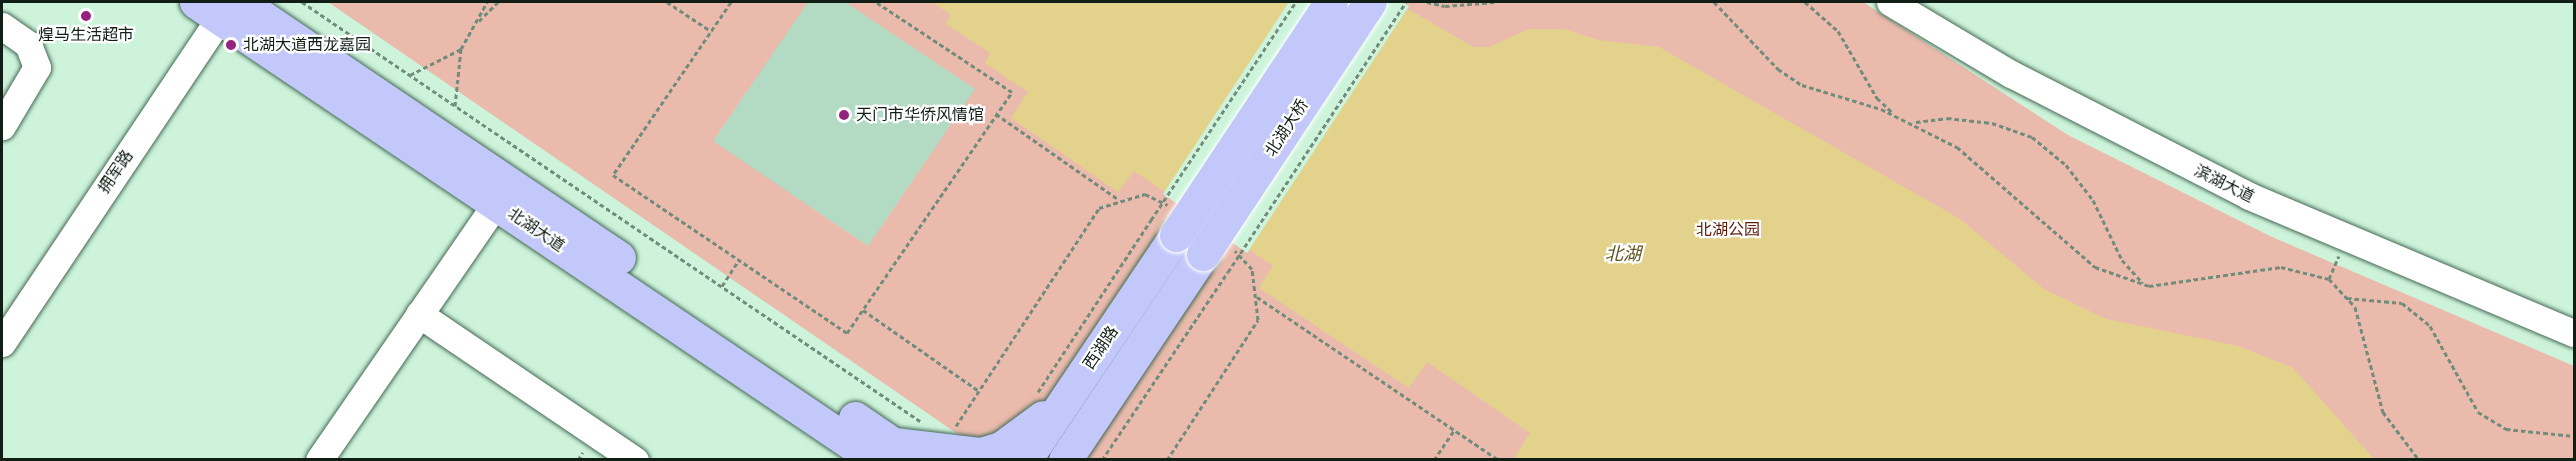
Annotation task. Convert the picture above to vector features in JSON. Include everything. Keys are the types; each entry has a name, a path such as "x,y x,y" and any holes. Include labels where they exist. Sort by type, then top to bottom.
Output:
{"main road":[{"name":"北湖大桥","path":"1163,228 1331,2"},
{"name":"北湖大桥","path":"1216,263 1370,2"},
{"name":"北湖大道","path":"222,6 496,203 894,454"},
{"name":"北湖大道","path":"222,6 894,454"},
{"name":"西湖路","path":"1025,459 1052,396 1163,228"},
{"name":"西湖路","path":"1065,459 1096,414 1216,263"},
{"path":"894,454 981,454 1019,437 1052,396"},
{"path":"1083,459 1096,414"}],"street":[{"name":"滨湖大道","path":"1890,2 2111,127 2346,240 2574,333"},
{"name":"滨湖大道","path":"1915,2 2017,63 2254,185 2574,320"},
{"name":"拥军路","path":"2,343 222,6"},
{"path":"2,26 28,44 37,67 10,96 2,126"},
{"path":"321,459 496,203"},
{"path":"419,314 635,459"}],"path":[{"path":"302,2 927,426"},
{"path":"455,106 461,49 487,2"},
{"path":"476,24 498,2"},
{"path":"667,2 711,31"},
{"path":"731,2 613,175 847,333 1012,92 876,2"},
{"path":"1052,396 1163,228 1296,2"},
{"path":"1102,459 1216,263 1406,2"},
{"path":"1427,2 1445,6 1495,2"},
{"path":"1714,2 1778,69 1802,85 1914,122 2001,181 2095,267 2144,284 2200,282 2281,267 2329,279 2355,307 2384,412 2419,459"},
{"path":"1805,2 1838,31 1877,99 1894,114"},
{"path":"410,75 461,49"},
{"path":"996,114 1119,199"},
{"path":"1914,122 1947,118 1992,123 2032,137 2066,165 2093,200 2122,260 2144,284"},
{"path":"2329,279 2346,240"},
{"path":"722,286 739,260"},
{"path":"1257,297 1499,459"},
{"path":"2347,298 2402,303 2430,326 2478,412 2506,429 2574,436"},
{"path":"862,309 979,391"},
{"path":"1434,459 1455,429"}],"green space":[{"name":"北湖公园","path":"328,2 1863,2 2068,135 2272,237 2574,366 2574,459 994,459"}],"water":[{"name":"北湖","path":"932,2 1396,2 1473,47 1489,47 1529,29 1564,29 1599,40 1659,47 1960,219 2044,289 2106,319 2238,346 2293,368 2374,459 1514,459 1530,433 1427,362 1409,388 1259,288 1273,266 1134,171 1118,192 1011,118 1028,92 985,63 990,53 946,24 951,15"}],"pier":[{"path":"1289,2 1402,2 1409,6 1247,253 1163,194"}],"building":[{"name":"天门市华侨风情馆","path":"808,2 845,2 975,89 868,246 713,141"}],"place":[{"name":"煌马生活超市","path":"86,16"},
{"name":"北湖大道西龙嘉园","path":"231,45"},
{"name":"天门市华侨风情馆","path":"844,115"}]}
